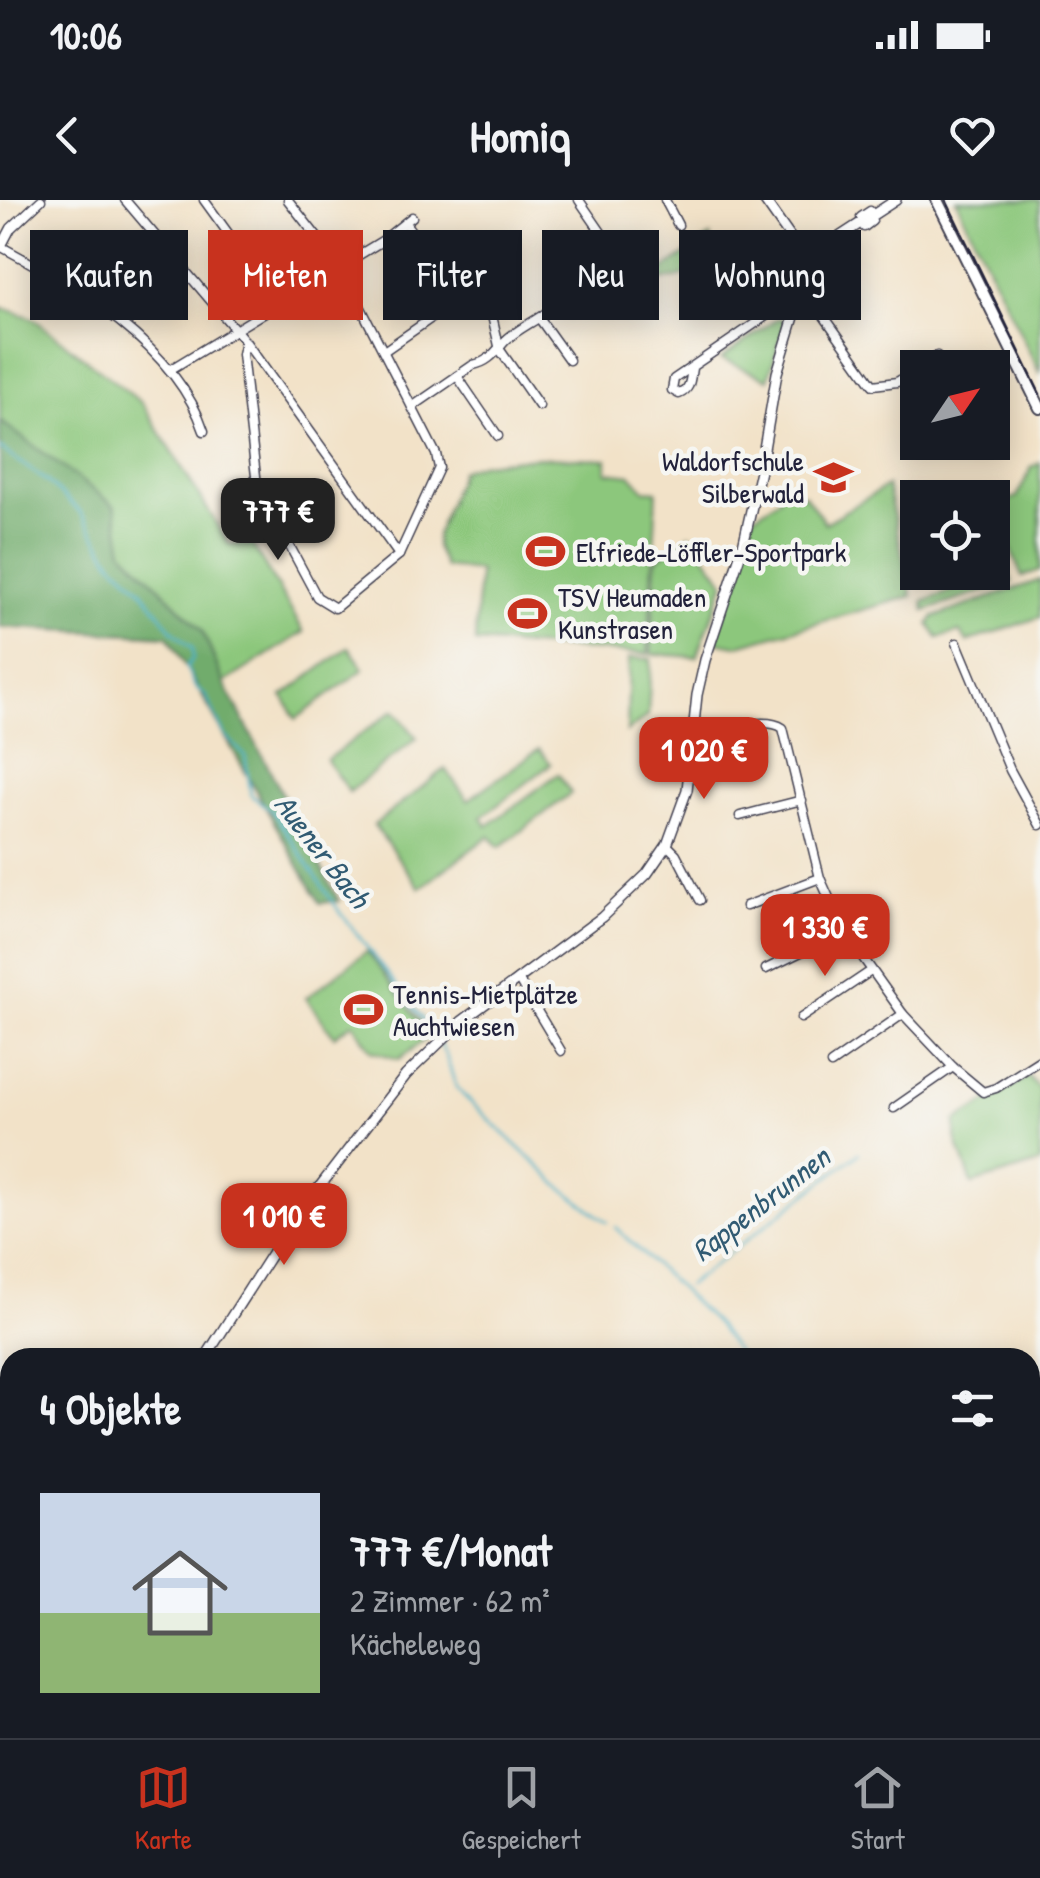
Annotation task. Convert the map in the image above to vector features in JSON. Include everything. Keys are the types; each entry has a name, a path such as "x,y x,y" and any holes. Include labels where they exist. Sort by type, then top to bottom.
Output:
{"main road":[{"path":"937,200 1040,408"}],"street":[{"path":"41,200 11,228 1,247 68,286 171,368 197,410 204,431"},
{"path":"125,200 245,340 400,555"},
{"path":"204,200 226,230"},
{"path":"288,200 312,230"},
{"path":"579,200 600,230"},
{"path":"665,200 678,225"},
{"path":"764,200 785,230"},
{"path":"850,230 896,200"},
{"path":"396,230 408,220 413,230"},
{"path":"245,340 242,354 256,485 317,597 331,608 400,555 439,468 436,454 363,311"},
{"path":"412,407 500,350 505,341 543,315 570,360"},
{"path":"171,368 252,320"},
{"path":"384,351 429,320"},
{"path":"493,320 500,350 539,406"},
{"path":"692,368 762,320"},
{"path":"211,1348 312,1194 391,1092 439,1041 572,940 640,880 666,845 687,790 697,694 746,533 777,372 792,320"},
{"path":"826,320 871,388 900,380"},
{"path":"457,376 498,436"},
{"path":"957,643 1013,775 1040,826"},
{"path":"694,732 732,730 766,721 784,728 820,878 844,932 903,1014 953,1067 983,1092 1040,1060"},
{"path":"740,816 802,800"},
{"path":"666,845 676,854 700,900"},
{"path":"746,906 820,878"},
{"path":"766,968 844,932"},
{"path":"801,1018 871,971"},
{"path":"518,979 561,1052"},
{"path":"831,1064 903,1014"},
{"path":"894,1108 953,1067"}],"green space":[{"path":"956,200 1040,200 1040,374"},
{"path":"679,259 679,277 659,280 659,273"},
{"path":"0,307 36,320 142,403 229,544 252,544 304,632 224,683 202,630 123,551 115,506 0,421"},
{"path":"775,320 786,321 768,379 721,359"},
{"path":"0,421 115,506 123,551 202,630 224,683 339,901 320,903 168,636 0,627"},
{"name":"Elfriede-Löffler-Sportpark","path":"538,457 607,459 607,472 631,475 645,490 657,491 648,654 475,642 479,571 445,567 436,547 436,536 461,470 483,463"},
{"path":"1040,463 1040,570 1022,577 1010,548 1010,500 1017,497 1032,467"},
{"path":"887,486 900,543 900,590 911,590 912,596 736,646 716,642 752,517 779,499 781,490 805,495 825,523"},
{"path":"690,534 725,582 697,657 651,654 656,560"},
{"path":"1040,580 1040,617 967,642 960,632 938,638 929,624 934,617"},
{"path":"954,590 988,590 925,611 923,602"},
{"path":"349,647 364,669 296,719 283,696"},
{"path":"629,658 651,659 648,716 627,732"},
{"path":"394,710 417,738 349,792 326,760"},
{"path":"539,749 551,764 482,817 487,826 558,774 571,793 500,847 489,836 420,888 374,825 445,769 468,800"},
{"name":"Tennis-Mietplätze Auchtwiesen","path":"367,951 430,1036 399,1059 372,1051 353,1023 334,1036 306,998"},
{"path":"1028,1076 1040,1090 1040,1163 972,1184 956,1139 956,1121"}],"waterway":[{"name":"Auener Bach","path":"0,448 48,482 81,513 113,563 192,648 193,658 186,667 224,734 245,756 251,795 273,812 337,908 434,1034 456,1087 562,1188 607,1222"},
{"name":"Rappenbrunnen","path":"687,1286 859,1153"},
{"path":"615,1227 718,1326 734,1348"}],"tram line":[{"path":"946,200 1040,394"}],"place":[{"name":"Waldorfschule Silberwald","path":"834,477"},
{"name":"Elfriede-Löffler-Sportpark","path":"546,552"},
{"name":"TSV Heumaden Kunstrasen","path":"528,613"},
{"name":"Tennis-Mietplätze Auchtwiesen","path":"363,1010"}]}
